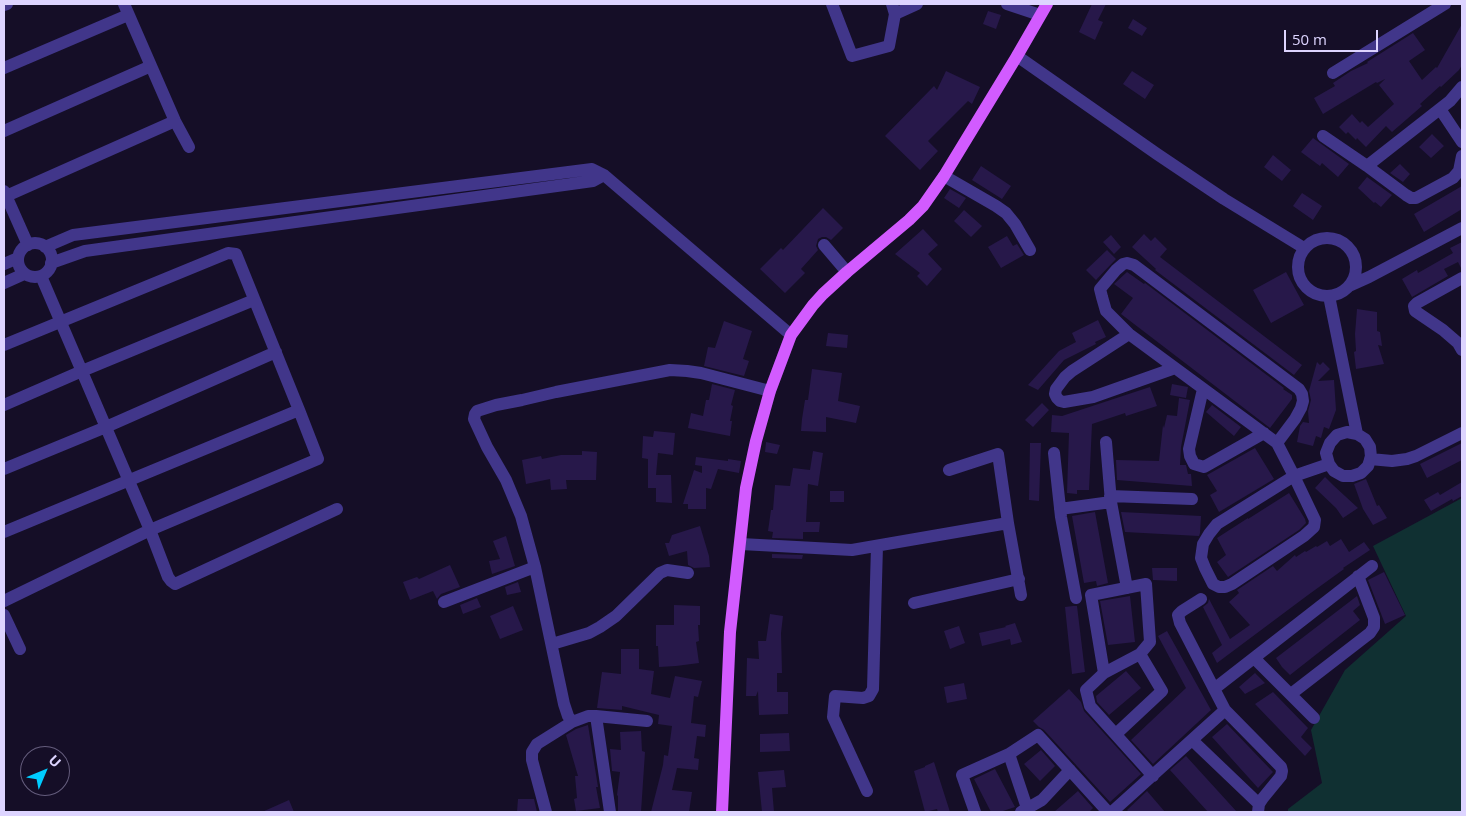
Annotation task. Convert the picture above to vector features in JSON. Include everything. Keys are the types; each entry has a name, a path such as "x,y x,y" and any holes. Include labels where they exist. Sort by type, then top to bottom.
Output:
{"main road":[{"path":"722,812 730,632 746,488 756,441 770,391 792,334 812,305 923,206 944,176 1017,56 1043,9"}],"street":[{"path":"832,4 852,56 889,46 894,9 917,4"},
{"path":"1007,4 1043,9"},
{"path":"1334,74 1445,4"},
{"path":"4,68 126,9 189,147"},
{"path":"1017,56 1157,154 1250,216 1304,248"},
{"path":"4,131 151,66"},
{"path":"1367,166 1450,101 1462,87"},
{"path":"1440,109 1462,142"},
{"path":"28,245 4,194 176,121"},
{"path":"1323,136 1406,195 1416,198 1456,175 1459,171 1462,156"},
{"path":"4,264 18,258 28,245 34,244 45,247 73,235 592,169 604,174 792,334"},
{"path":"51,263 85,251 593,181 604,174"},
{"path":"944,176 1006,213 1015,224 1030,250"},
{"path":"1349,286 1353,279 1356,264 1354,257 1345,245 1339,241 1324,238 1304,248 1300,254 1298,269 1303,283 1314,293 1329,296 1369,278 1462,228"},
{"path":"824,245 847,272"},
{"path":"18,258 20,269 24,274 41,276 50,268 51,263 51,257 45,247"},
{"path":"4,345 228,253 236,254 318,459 150,530 4,601"},
{"path":"1277,443 1301,408 1303,400 1299,389 1134,265 1122,264 1100,289 1106,311 1129,334 1277,443 1294,476 1315,520 1314,527 1304,536 1232,584 1219,587 1213,584 1201,558 1202,550 1209,534 1217,524 1294,476 1329,464"},
{"path":"4,283 24,274"},
{"path":"41,276 129,480 168,577 175,584 337,509"},
{"path":"1462,278 1414,306 1415,311 1443,330 1458,343 1462,350"},
{"path":"1329,296 1357,434"},
{"path":"4,404 254,300"},
{"path":"1129,334 1065,377 1056,389 1055,394 1057,398 1064,402 1093,397 1175,368"},
{"path":"4,469 106,427 276,352"},
{"path":"572,722 564,704 535,567 521,516 506,480 474,419 476,411 556,392 670,370 687,371 770,391"},
{"path":"1203,389 1189,448 1194,464 1204,467 1264,433"},
{"path":"4,532 299,410"},
{"path":"1347,432 1357,434 1365,439 1370,447 1370,460 1368,466 1361,473 1343,476 1334,471 1329,464 1326,453 1330,443 1337,435 1347,432"},
{"path":"1370,460 1392,461 1407,459 1462,433"},
{"path":"1106,442 1110,499 1127,588"},
{"path":"1054,453 1072,599 1146,584 1150,642 1140,654 1104,673 1086,690 1090,706 1153,776"},
{"path":"949,470 998,454 1008,523 1022,595"},
{"path":"1060,509 1110,499 1192,498"},
{"path":"741,544 852,550 1008,523"},
{"path":"867,791 834,718 834,707 835,696 863,698 869,696 873,689 876,546"},
{"path":"1214,689 1372,566"},
{"path":"444,602 535,567"},
{"path":"552,644 600,628 616,616 660,573 667,570 688,573"},
{"path":"1291,694 1370,633 1374,627 1374,618 1358,576"},
{"path":"914,603 1019,579"},
{"path":"1091,595 1104,673"},
{"path":"1192,740 1258,808 1281,776 1281,767 1225,710 1180,622 1178,615 1201,599"},
{"path":"4,614 20,649"},
{"path":"1116,734 1162,691 1140,654"},
{"path":"1254,658 1314,718"},
{"path":"974,812 962,774 1010,754 1038,735 1110,812 1153,776 1225,710"},
{"path":"546,812 532,760 532,752 537,744 572,722 588,716 647,722"},
{"path":"596,716 610,812"},
{"path":"1010,754 1024,810 1042,800 1070,770"}],"green space":[{"path":"1462,498 1462,812 1288,812 1288,809 1322,783 1311,730 1345,670 1406,616 1373,546"}],"building":[{"path":"1092,4 1106,4 1098,20 1103,22 1095,40 1079,32"},
{"path":"988,11 1001,15 996,29 983,24"},
{"path":"1133,19 1147,28 1142,36 1128,28"},
{"path":"1462,24 1462,65 1459,70 1420,104 1422,106 1392,132 1386,126 1366,147 1357,138 1356,140 1348,132 1346,134 1339,127 1352,114 1360,123 1362,121 1368,127 1394,104 1379,85 1385,79 1376,82 1323,114 1314,98 1335,86 1333,83 1351,71 1368,63 1413,33 1425,50 1409,61 1422,80 1437,68"},
{"path":"946,71 980,87 972,104 968,101 928,141 938,151 920,170 885,136 934,86 937,90"},
{"path":"1132,71 1154,85 1145,99 1123,84"},
{"path":"1432,134 1444,146 1431,158 1419,147"},
{"path":"1313,138 1349,164 1338,177 1322,163 1320,166 1301,152"},
{"path":"1273,155 1291,170 1282,181 1264,167"},
{"path":"1400,164 1410,174 1403,182 1390,173"},
{"path":"981,166 1011,186 1002,199 972,180"},
{"path":"1367,177 1392,195 1381,207 1358,188"},
{"path":"1462,186 1462,209 1424,232 1414,214"},
{"path":"950,189 966,198 959,208 944,198"},
{"path":"1302,193 1322,206 1313,220 1293,206"},
{"path":"823,208 843,228 831,240 826,237 818,239 816,246 818,250 801,269 805,273 785,293 760,269 781,248 783,250"},
{"path":"964,210 982,226 971,237 954,221"},
{"path":"923,229 938,245 928,254 942,269 927,286 917,276 920,273 895,254"},
{"path":"1144,234 1151,241 1155,237 1167,249 1160,257 1302,365 1294,375 1155,270 1132,247"},
{"path":"1111,235 1121,247 1114,254 1103,242"},
{"path":"1007,236 1013,246 1017,244 1024,255 1001,268 988,247"},
{"path":"1462,242 1462,270 1458,262 1444,269 1448,276 1412,297 1402,279 1417,270 1418,273 1453,253 1450,248"},
{"path":"1107,250 1116,259 1096,280 1086,270"},
{"path":"1127,272 1145,283 1292,395 1292,399 1270,428 1121,314 1133,298 1114,284"},
{"path":"1286,272 1304,305 1271,323 1253,290"},
{"path":"1357,309 1377,312 1377,331 1380,332 1382,346 1378,345 1384,364 1356,369 1354,352 1356,351"},
{"path":"1098,320 1106,337 1064,360 1038,390 1028,385 1059,351 1076,342 1072,333"},
{"path":"724,321 752,331 743,359 749,361 744,376 704,366 708,347 715,348"},
{"path":"828,333 848,335 847,348 826,346"},
{"path":"1317,362 1320,365 1323,362 1330,369 1318,381 1334,380 1336,410 1329,429 1324,427 1321,438 1316,436 1313,446 1297,442 1300,426 1303,422 1309,423 1308,411 1311,400 1309,391"},
{"path":"812,369 842,373 838,401 860,406 856,423 826,417 826,432 801,431"},
{"path":"712,384 735,390 731,405 733,406 730,436 688,428 691,413 703,416"},
{"path":"1172,384 1188,387 1186,398 1170,395"},
{"path":"1150,387 1157,406 1126,416 1125,413 1092,424 1089,490 1077,490 1077,494 1067,493 1069,433 1051,432 1052,415 1062,416"},
{"path":"1179,398 1190,400 1181,447 1180,465 1186,465 1188,474 1191,474 1192,486 1117,480 1116,460 1159,461 1163,425 1164,428 1167,415 1177,416"},
{"path":"1042,403 1049,410 1033,427 1025,420"},
{"path":"1212,405 1241,427 1234,436 1206,412"},
{"path":"654,431 675,433 673,455 658,453 656,475 671,475 672,503 656,502 656,488 648,488 648,459 642,458 643,436 653,437"},
{"path":"766,442 780,445 777,454 765,452"},
{"path":"1030,443 1041,443 1039,501 1029,500"},
{"path":"1462,443 1462,460 1427,478 1420,464"},
{"path":"1255,448 1274,479 1219,512 1210,495 1217,491 1207,475"},
{"path":"582,451 597,452 596,480 566,480 567,489 551,490 550,479 526,484 522,460 541,456 542,459 561,455 582,455"},
{"path":"813,451 823,453 818,486 808,484 806,522 820,522 819,532 803,532 803,539 772,538 773,532 768,531 771,510 773,510 775,485 790,486 793,468 810,470"},
{"path":"696,457 741,461 739,473 718,469 711,489 706,488 706,509 688,509 688,504 683,504 694,470 702,473 702,466 695,465"},
{"path":"1325,477 1358,508 1343,518 1336,508 1315,488"},
{"path":"1366,479 1377,506 1379,505 1387,518 1373,525 1363,509 1354,484"},
{"path":"1462,482 1462,496 1453,501 1452,499 1431,511 1424,500 1438,492 1440,495"},
{"path":"830,491 844,491 844,502 830,502"},
{"path":"1289,493 1306,523 1299,530 1228,577 1217,562 1226,555 1217,538"},
{"path":"1095,512 1108,583 1097,586 1096,581 1084,583 1072,516"},
{"path":"1121,512 1201,516 1200,533 1199,536 1125,532"},
{"path":"700,526 709,556 710,567 694,568 688,565 687,551 669,556 665,543 669,543 672,535"},
{"path":"506,536 515,566 492,574 489,561 500,559 493,541"},
{"path":"1341,539 1349,552 1364,542 1370,550 1343,568 1217,663 1212,653 1222,645 1203,607 1208,603 1209,599 1230,639 1250,625 1229,602 1239,593 1237,590 1273,566 1277,571 1295,555 1296,557 1327,541 1330,546"},
{"path":"772,554 803,555 802,559 772,558"},
{"path":"450,565 460,587 441,594 437,599 433,591 410,600 403,582 417,577 419,579"},
{"path":"1152,568 1177,568 1177,581 1153,580"},
{"path":"1384,572 1405,615 1385,624 1368,580"},
{"path":"518,582 521,592 507,595 505,587"},
{"path":"1130,596 1135,642 1108,645 1100,601"},
{"path":"1357,596 1360,605 1353,611 1360,620 1290,675 1276,658"},
{"path":"477,598 481,607 463,614 460,605"},
{"path":"674,605 700,606 699,641 696,642 699,663 659,667 656,625 674,625"},
{"path":"513,606 523,630 500,639 490,616"},
{"path":"1077,606 1085,672 1072,674 1065,607"},
{"path":"770,614 783,616 781,633 782,673 777,673 777,692 788,692 788,714 759,715 758,691 756,696 746,696 747,658 759,659 758,641 766,641"},
{"path":"1015,623 1022,642 1011,645 1010,639 982,646 979,633"},
{"path":"959,626 965,643 950,649 944,631"},
{"path":"1167,631 1211,710 1153,764 1131,740 1186,688 1158,636"},
{"path":"621,649 639,649 639,669 654,671 651,694 670,698 675,676 702,681 698,697 694,696 691,723 706,725 705,737 697,736 694,758 699,759 698,770 677,768 672,790 692,792 689,812 651,812 664,755 668,756 672,726 658,724 659,715 622,706 622,710 597,708 602,672 621,674"},
{"path":"1126,671 1141,688 1109,715 1097,702 1096,696"},
{"path":"1255,673 1265,683 1245,694 1239,687"},
{"path":"964,683 967,699 947,703 944,687"},
{"path":"1069,689 1081,702 1084,711 1141,774 1110,802 1044,730 1033,721"},
{"path":"1273,692 1308,728 1301,737 1312,748 1305,756 1255,704"},
{"path":"1227,724 1273,772 1258,788 1212,737"},
{"path":"588,725 600,808 576,811 574,799 577,798 575,776 578,776 566,735"},
{"path":"641,731 642,751 645,752 641,812 618,812 617,795 620,772 612,771 610,749 621,750 620,732"},
{"path":"789,733 790,751 760,752 760,734"},
{"path":"1041,750 1055,766 1040,781 1024,764"},
{"path":"1186,756 1237,812 1208,812 1170,770"},
{"path":"934,762 950,812 938,812 937,809 925,812 914,771"},
{"path":"995,769 1015,807 1000,812 991,812 974,779"},
{"path":"784,770 786,787 772,788 774,812 762,812 758,772"},
{"path":"1078,791 1093,808 1089,812 1054,812"},
{"path":"1147,791 1165,812 1129,812 1127,810"},
{"path":"518,799 534,799 537,812 517,812"},
{"path":"289,800 294,812 262,812"}]}
